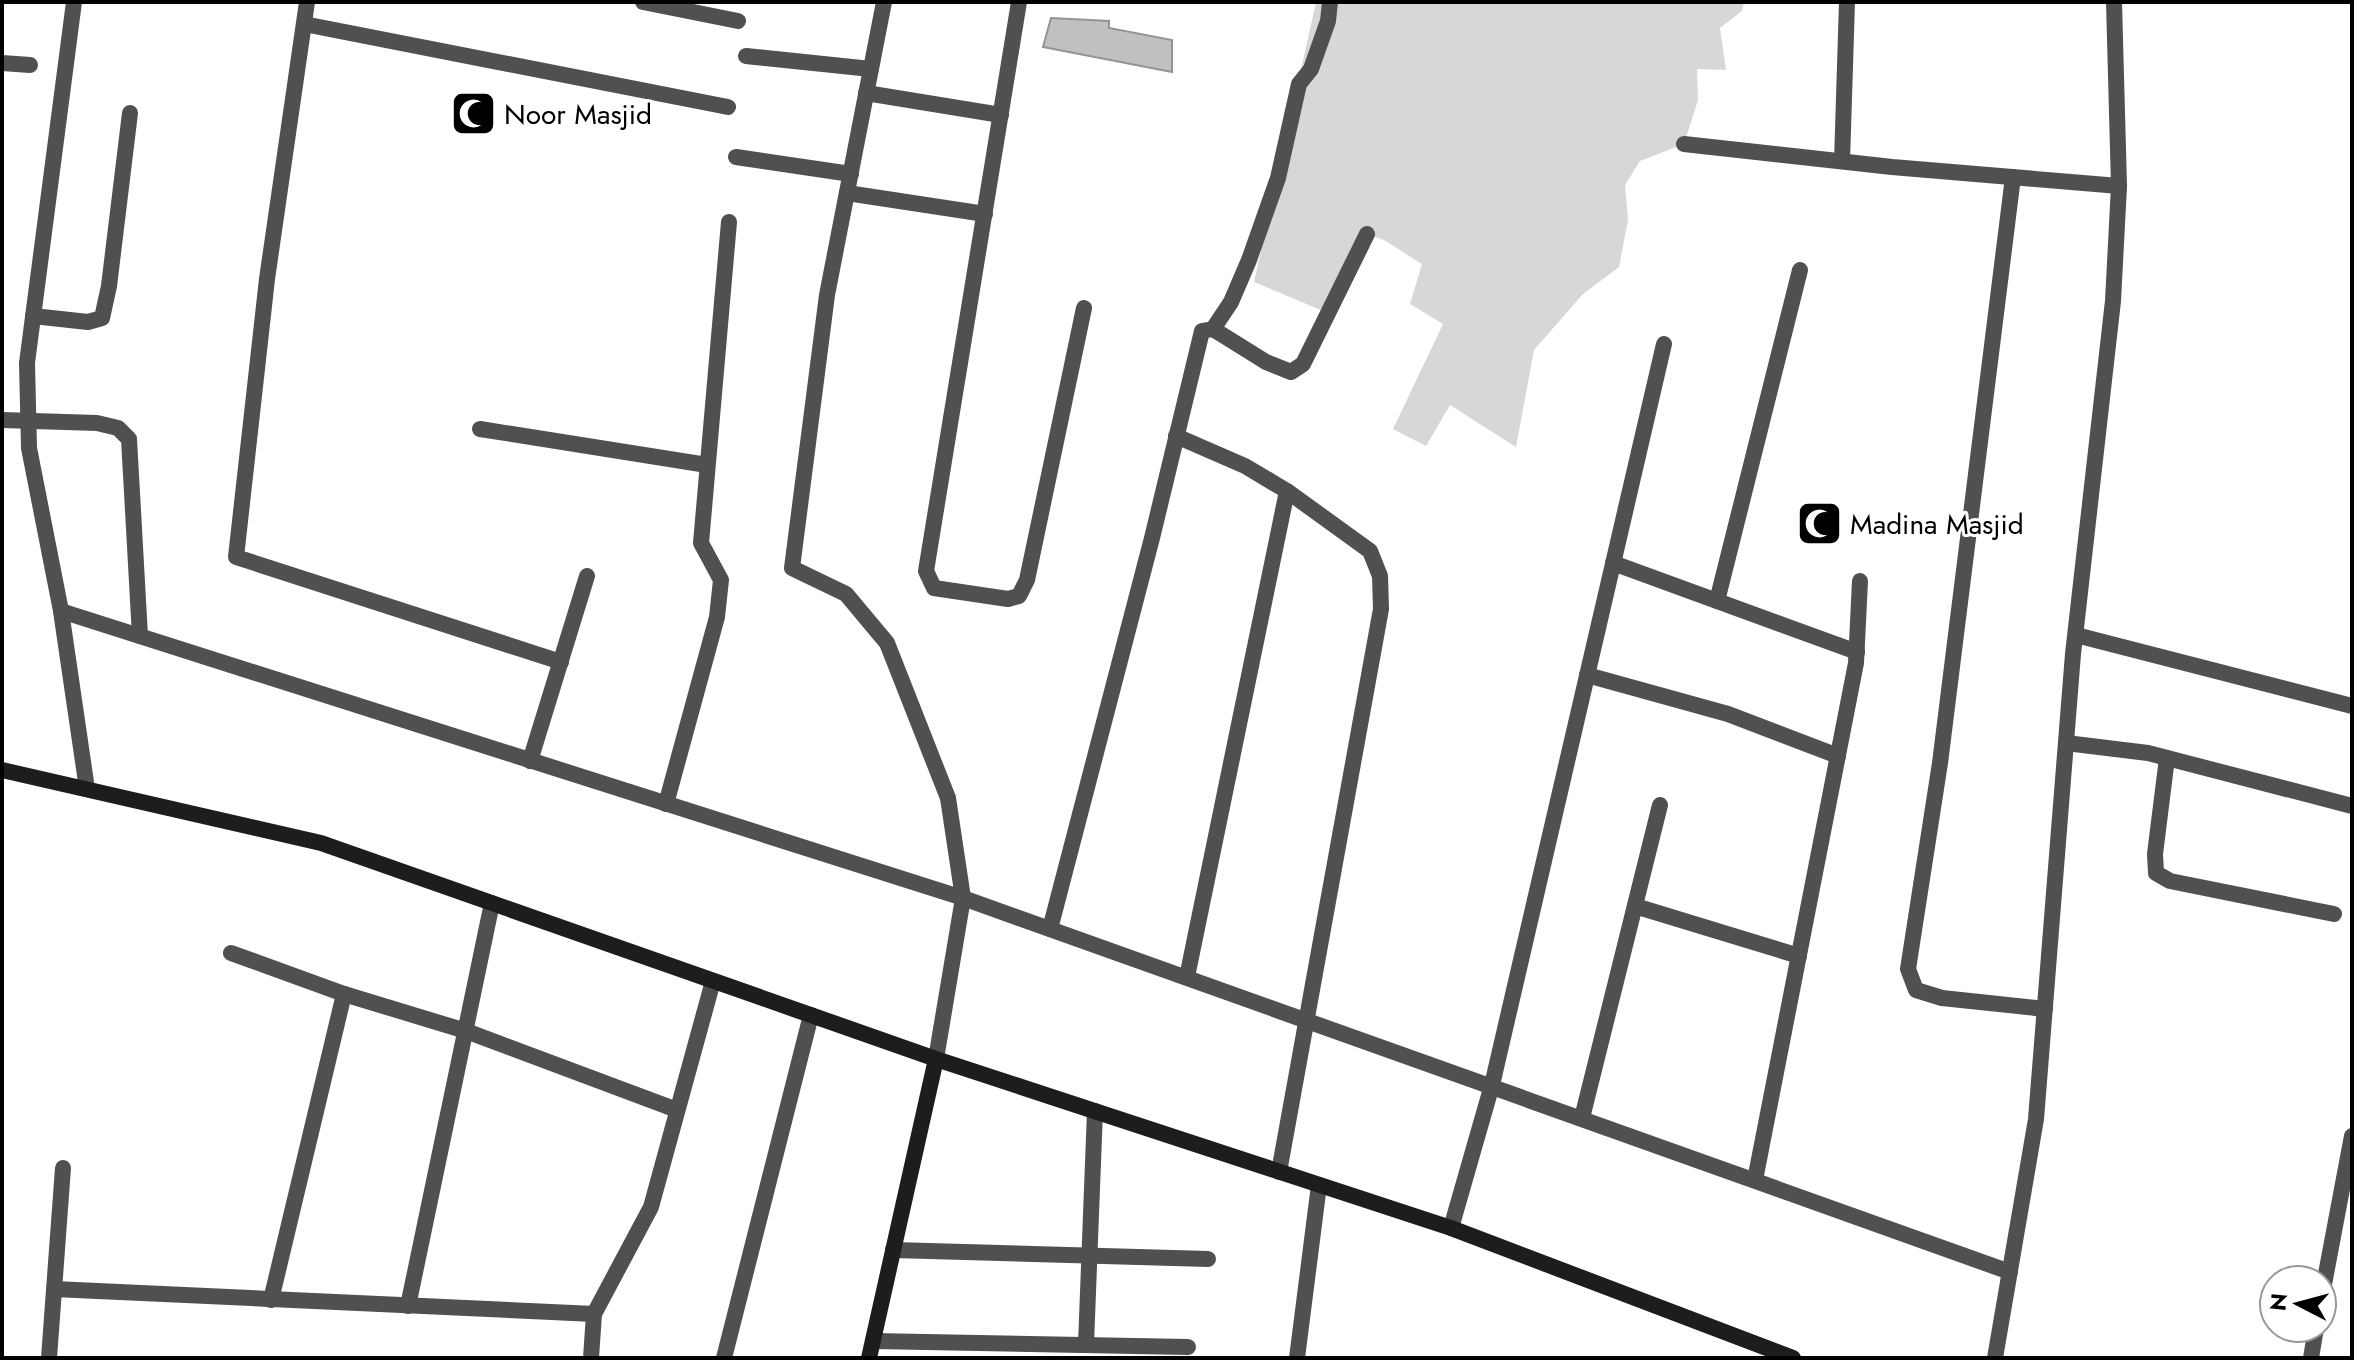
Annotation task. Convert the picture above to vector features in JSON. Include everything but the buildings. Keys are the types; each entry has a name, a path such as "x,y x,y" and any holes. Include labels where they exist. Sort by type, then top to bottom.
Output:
{"street":[{"path":"74,2 27,363 29,448 61,611 87,789"},
{"path":"307,2 267,279 236,557 561,662"},
{"path":"643,2 738,21"},
{"path":"869,1358 936,1059 963,898 948,798 887,643 846,594 792,568 827,295 884,2"},
{"path":"1019,2 926,571 934,588 1008,599 1019,596 1027,580 1084,308"},
{"path":"1213,329 1231,302 1249,260 1262,216 1278,178 1299,84 1311,69 1328,21 1330,2"},
{"path":"1842,161 1847,2"},
{"path":"1995,1358 2036,1119 2076,635 2113,301 2119,186 2114,2"},
{"path":"304,24 728,107"},
{"path":"746,56 871,69"},
{"path":"2,63 30,65"},
{"path":"866,93 1001,115"},
{"path":"33,316 88,322 102,318 109,286 130,113"},
{"path":"1684,144 2119,186"},
{"path":"736,157 851,174"},
{"path":"2013,177 1940,763 1908,969 1916,990 1942,998 2045,1009"},
{"path":"847,193 985,214"},
{"path":"666,804 717,617 721,580 701,543 729,222"},
{"path":"1050,929 1202,331 1213,329 1266,362 1291,372 1303,364 1367,234"},
{"path":"1717,601 1800,270"},
{"path":"1451,1228 1492,1085 1664,344"},
{"path":"2,420 97,423 118,428 129,439 140,636"},
{"path":"480,429 707,465"},
{"path":"1176,436 1245,466 1287,491 1370,551 1380,576 1381,609 1279,1172"},
{"path":"1187,977 1287,491"},
{"path":"1613,563 1857,652"},
{"path":"530,761 587,576"},
{"path":"1755,1180 1857,652 1860,581"},
{"path":"61,611 963,898 2010,1272"},
{"path":"2076,635 2352,706"},
{"path":"1587,675 1728,714 1838,756"},
{"path":"2066,743 2148,753 2352,806"},
{"path":"2167,758 2155,854 2156,873 2170,881 2334,914"},
{"path":"2,770 321,843 936,1059 1451,1228 1793,1358"},
{"path":"1582,1118 1660,805"},
{"path":"408,1306 492,903"},
{"path":"1635,906 1799,956"},
{"path":"231,953 344,994 466,1031 677,1110"},
{"path":"591,1358 594,1314 651,1207 713,981"},
{"path":"271,1300 344,994"},
{"path":"724,1358 811,1015"},
{"path":"1086,1344 1095,1111"},
{"path":"2328,1264 2352,1136"},
{"path":"49,1358 63,1168"},
{"path":"1297,1358 1319,1185"},
{"path":"893,1250 1208,1259"},
{"path":"54,1289 594,1314"},
{"path":"873,1341 1188,1347"}],"shaded area":[{"path":"1316,2 1744,2 1742,11 1720,28 1726,70 1697,69 1698,100 1684,144 1640,161 1625,185 1628,220 1619,267 1583,294 1534,350 1516,447 1450,405 1426,446 1393,429 1443,324 1410,304 1422,264 1384,240 1367,234 1328,313 1254,282"}],"place":[{"name":"Noor Masjid","path":"473,114"},
{"name":"Madina Masjid","path":"1819,524"}]}
